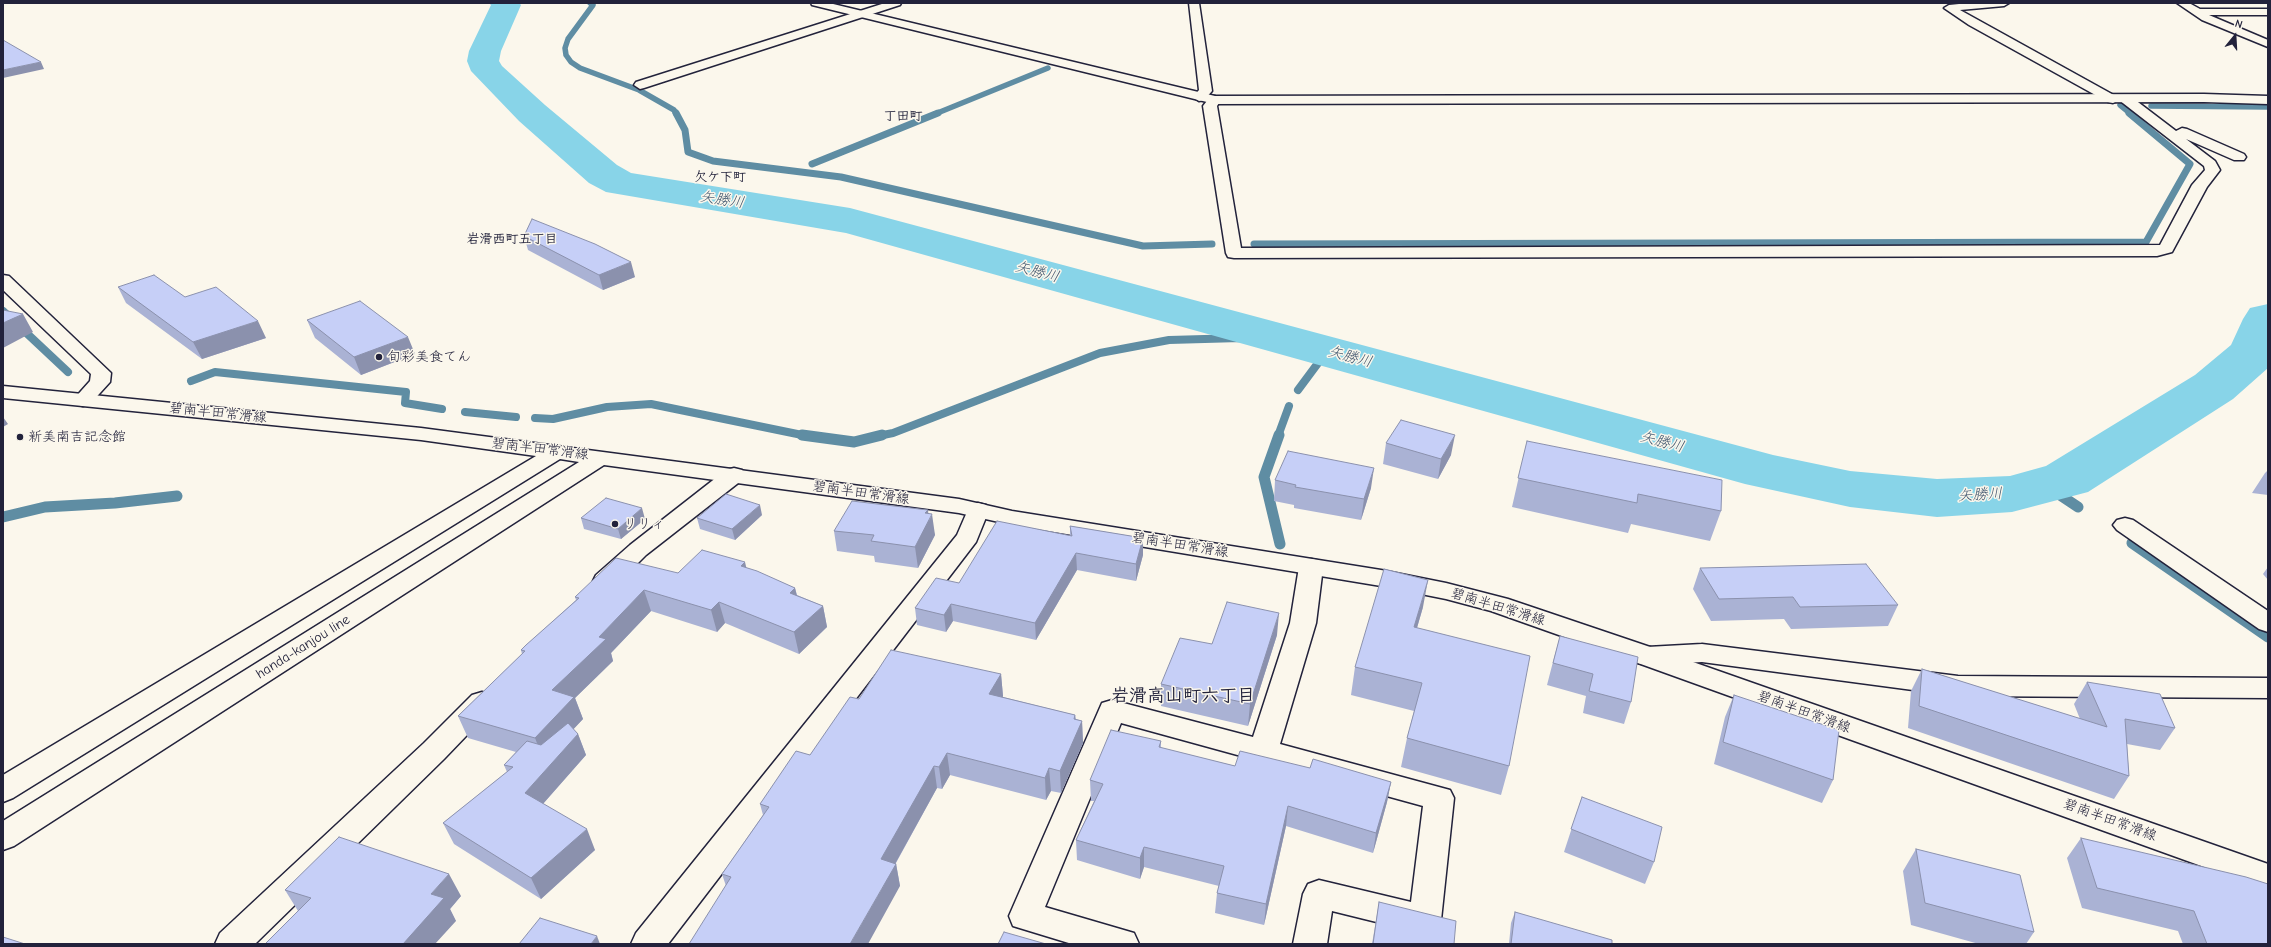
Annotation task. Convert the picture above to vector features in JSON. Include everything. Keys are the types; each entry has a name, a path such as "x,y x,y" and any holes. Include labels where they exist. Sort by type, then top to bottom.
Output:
{"street":[{"path":"816,3 1215,100 2204,98 2268,100"},
{"path":"640,85 896,3"},
{"path":"1194,3 1206,91 1199,97"},
{"path":"1215,100 1210,106 1234,253 2156,251 2166,248 2200,185 2213,170 2210,164 2165,129 2119,99 1973,23 1950,8 2004,3"},
{"path":"2182,3 2194,11 2268,44"},
{"path":"2194,11 2268,12"},
{"path":"2165,129 2194,136 2239,157"},
{"path":"3,280 101,373 100,382 83,400"},
{"name":"碧南半田常滑線","path":"3,392 380,429 602,457 978,510 1381,578 1499,605 1647,656 2268,877"},
{"path":"3,790 557,452"},
{"name":"handa-kanjou line","path":"3,837 602,457"},
{"path":"586,599 638,550 734,475"},
{"path":"648,944 968,537 978,510"},
{"path":"2125,525 2268,623"},
{"path":"1264,750 1303,623 1311,567"},
{"path":"1647,656 1702,654 1958,686 2268,688"},
{"path":"232,944 434,751 498,686"},
{"path":"1122,944 1025,916 1112,710 1439,798 1425,920 1319,894 1310,944"}],"building":[{"path":"3,40 41,62 3,70"},
{"path":"532,219 595,244 631,262 599,275 524,236"},
{"path":"154,275 185,297 216,287 258,321 193,342 118,287"},
{"path":"360,301 408,337 354,357 307,320"},
{"path":"3,310 23,314 3,323"},
{"path":"1401,420 1455,435 1441,459 1386,443"},
{"path":"1527,441 1722,480 1721,511 1638,494 1637,503 1518,478"},
{"path":"1288,451 1374,468 1364,499 1295,487 1296,485 1275,480"},
{"path":"726,494 760,505 732,529 697,518"},
{"path":"606,498 642,508 618,529 581,518"},
{"path":"852,501 928,510 925,513 932,514 915,547 871,541 874,535 834,531"},
{"path":"997,521 1072,536 1070,526 1143,538 1136,564 1076,553 1035,623 951,604 944,615 915,608 936,578 959,583"},
{"path":"702,550 745,562 741,566 757,571 795,588 790,593 823,606 794,632 719,602 711,610 644,590 599,637 606,639 552,690 574,697 535,738 458,716 525,651 521,650 526,645 579,598 575,597 616,558 678,573"},
{"path":"1866,564 1898,605 1800,607 1793,597 1719,599 1700,568"},
{"path":"1384,569 1428,580 1414,627 1530,656 1509,766 1407,738 1422,683 1355,667"},
{"path":"1227,602 1279,613 1250,704 1161,684 1180,638 1212,644"},
{"path":"1560,636 1638,657 1631,702 1589,691 1593,674 1553,663"},
{"path":"891,650 1001,674 989,694 1075,715 1074,719 1082,721 1060,771 1049,768 1045,778 947,753 939,767 934,766 881,859 896,864 850,944 689,944 731,877 722,874 769,807 760,804 796,751 810,755 850,697 859,699"},
{"path":"1922,669 2107,727 2087,682 2160,694 2175,728 2125,719 2129,776 1919,706"},
{"path":"1734,695 1839,730 1833,780 1723,742"},
{"path":"568,723 578,734 525,793 587,829 531,878 443,823 513,767 504,765 527,741 541,745"},
{"path":"1111,730 1161,741 1159,747 1235,766 1240,751 1310,768 1313,759 1391,782 1376,833 1288,806 1266,904 1217,893 1224,866 1144,847 1140,858 1076,840 1103,784 1090,780"},
{"path":"1582,797 1662,827 1654,862 1571,829"},
{"path":"339,837 449,874 431,894 444,898 403,944 265,944 311,898 285,890"},
{"path":"2081,838 2246,877 2268,884 2268,944 2207,944 2194,911 2097,888"},
{"path":"1916,849 2020,875 2034,932 1925,903"},
{"path":"1379,902 1456,921 1454,944 1373,944"},
{"path":"1515,912 1612,940 1612,944 1511,944"},
{"path":"540,918 597,936 591,944 519,944"},
{"path":"1004,932 1046,944 998,944"},
{"path":"3,937 25,944 3,944"}],"waterway":[{"name":"矢勝川","path":"504,3 506,5 485,51 483,61 488,71 532,113 603,174 620,183 850,221 1766,471 1850,489 1937,498 2012,494 2067,479 2214,387 2254,353 2268,319"},
{"path":"590,3 593,5 568,39 565,48 566,55 571,62 580,68 639,90 674,110 676,114"},
{"path":"935,114 1048,68"},
{"path":"2120,105 2131,114"},
{"path":"2151,106 2268,107"},
{"path":"676,113 685,130 688,152 713,161 841,177 1143,246 1212,244"},
{"path":"812,164 938,113"},
{"path":"1254,244 2146,242 2190,164 2129,113"},
{"path":"3,311 68,372"},
{"path":"878,436 893,433 1100,353 1169,340 1240,338 1310,346"},
{"path":"1298,390 1327,351"},
{"path":"191,381 215,372 406,392 405,403 442,409"},
{"path":"535,418 553,419 607,407 651,404 802,435"},
{"path":"1278,436 1289,406"},
{"path":"465,412 516,417"},
{"path":"802,435 854,442 878,436"},
{"path":"802,435 807,436"},
{"path":"878,436 882,435"},
{"path":"1279,435 1264,477 1280,544"},
{"path":"2045,485 2078,507"},
{"path":"3,517 45,507 115,503 177,496"},
{"path":"2132,543 2268,637"}],"place":[{"name":"旬彩美食てん","path":"379,357"},
{"name":"新美南吉記念館","path":"20,437"},
{"name":"リリィ","path":"615,524"}],"district":[{"name":"丁田町","path":"903,116"},
{"name":"欠ケ下町","path":"720,177"},
{"name":"岩滑西町五丁目","path":"512,239"},
{"name":"岩滑高山町六丁目","path":"1183,696"}]}
